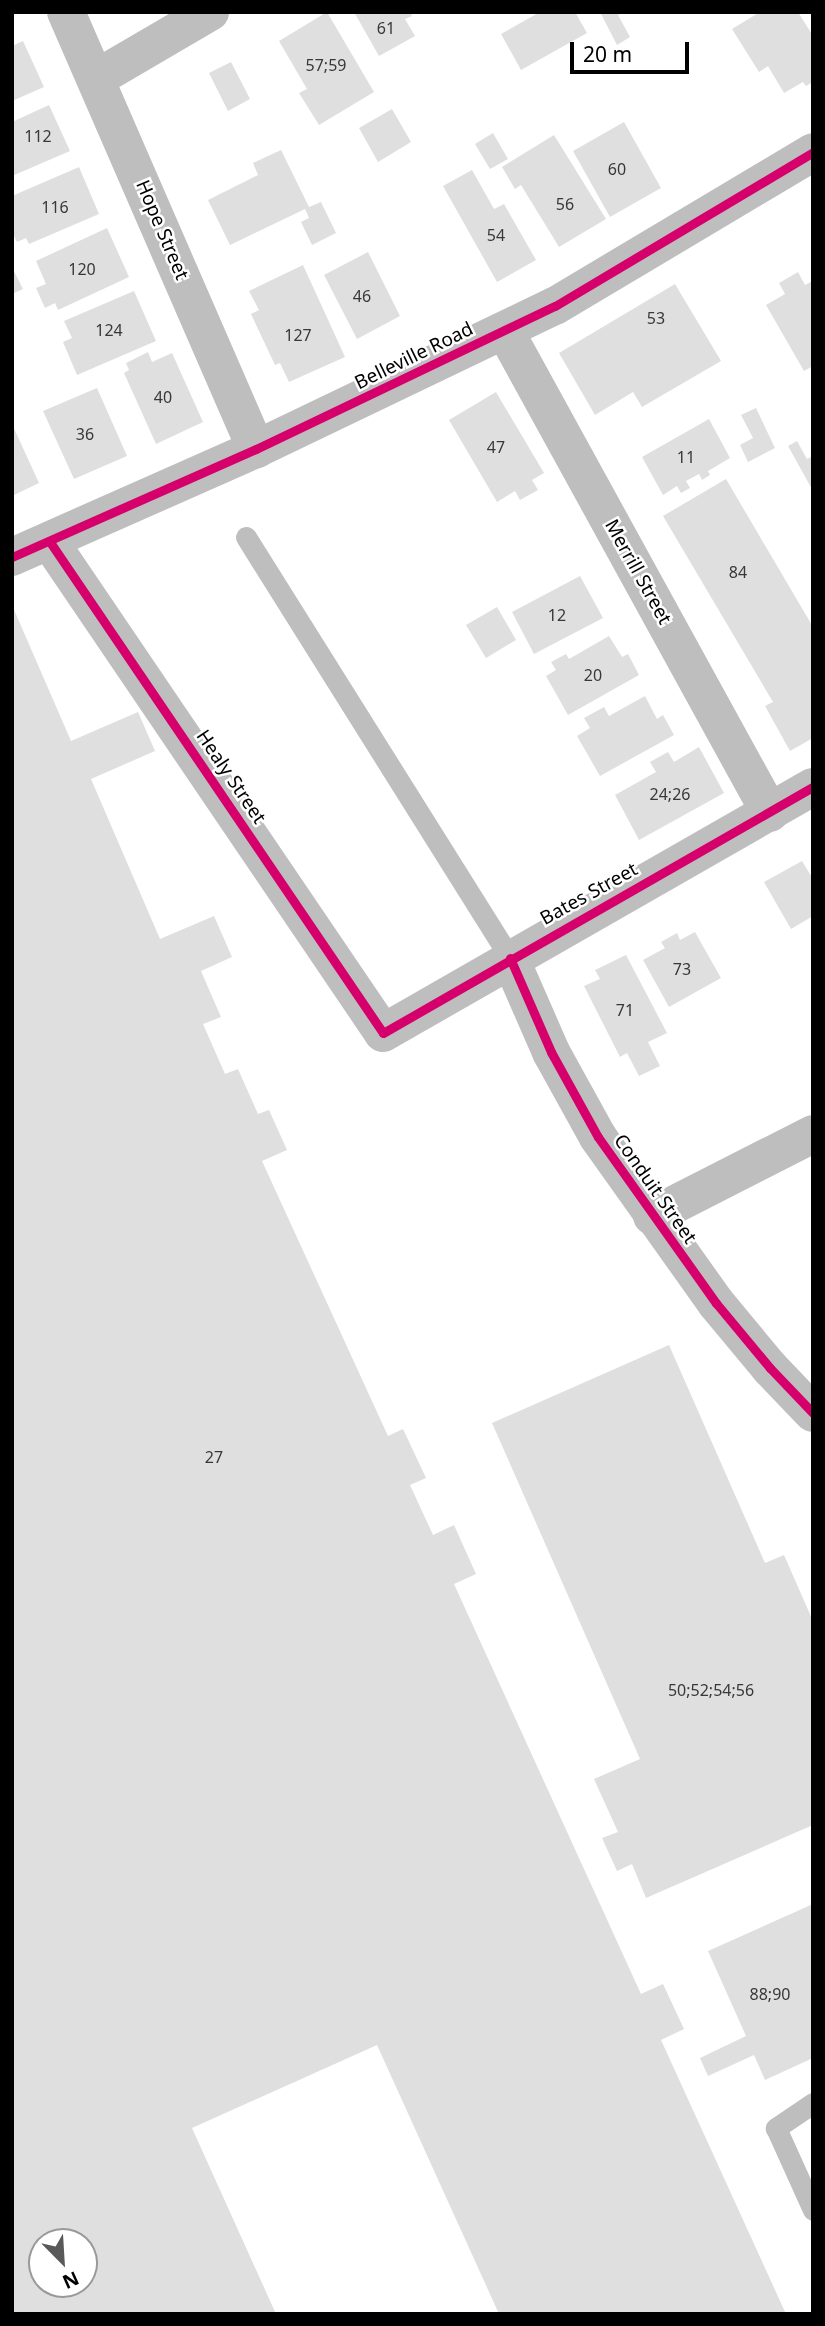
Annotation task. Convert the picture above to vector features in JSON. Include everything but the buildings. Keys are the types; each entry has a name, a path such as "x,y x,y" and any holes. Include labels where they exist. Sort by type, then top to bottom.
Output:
{"street":[{"name":"Hope Street","path":"66,12 97,78 256,449"},
{"path":"97,78 210,12"},
{"name":"Belleville Road","path":"12,557 256,449 555,306 813,152"},
{"name":"Merrill Street","path":"505,331 770,813"},
{"name":"Healy Street","path":"50,541 383,1033"},
{"name":"Bates Street","path":"383,1033 813,787"},
{"name":"Conduit Street","path":"510,958 574,1097 652,1216 742,1336 813,1413"},
{"path":"652,1216 813,1134"}],"lane":[{"path":"246,537 510,958"},
{"path":"813,2103 776,2127 813,2210"}],"cycle path":[{"path":"12,557 256,449 555,306 813,152"},
{"path":"50,542 383,1033 813,787"},
{"path":"510,958 551,1052 598,1137 716,1303 770,1368 813,1413"}]}
